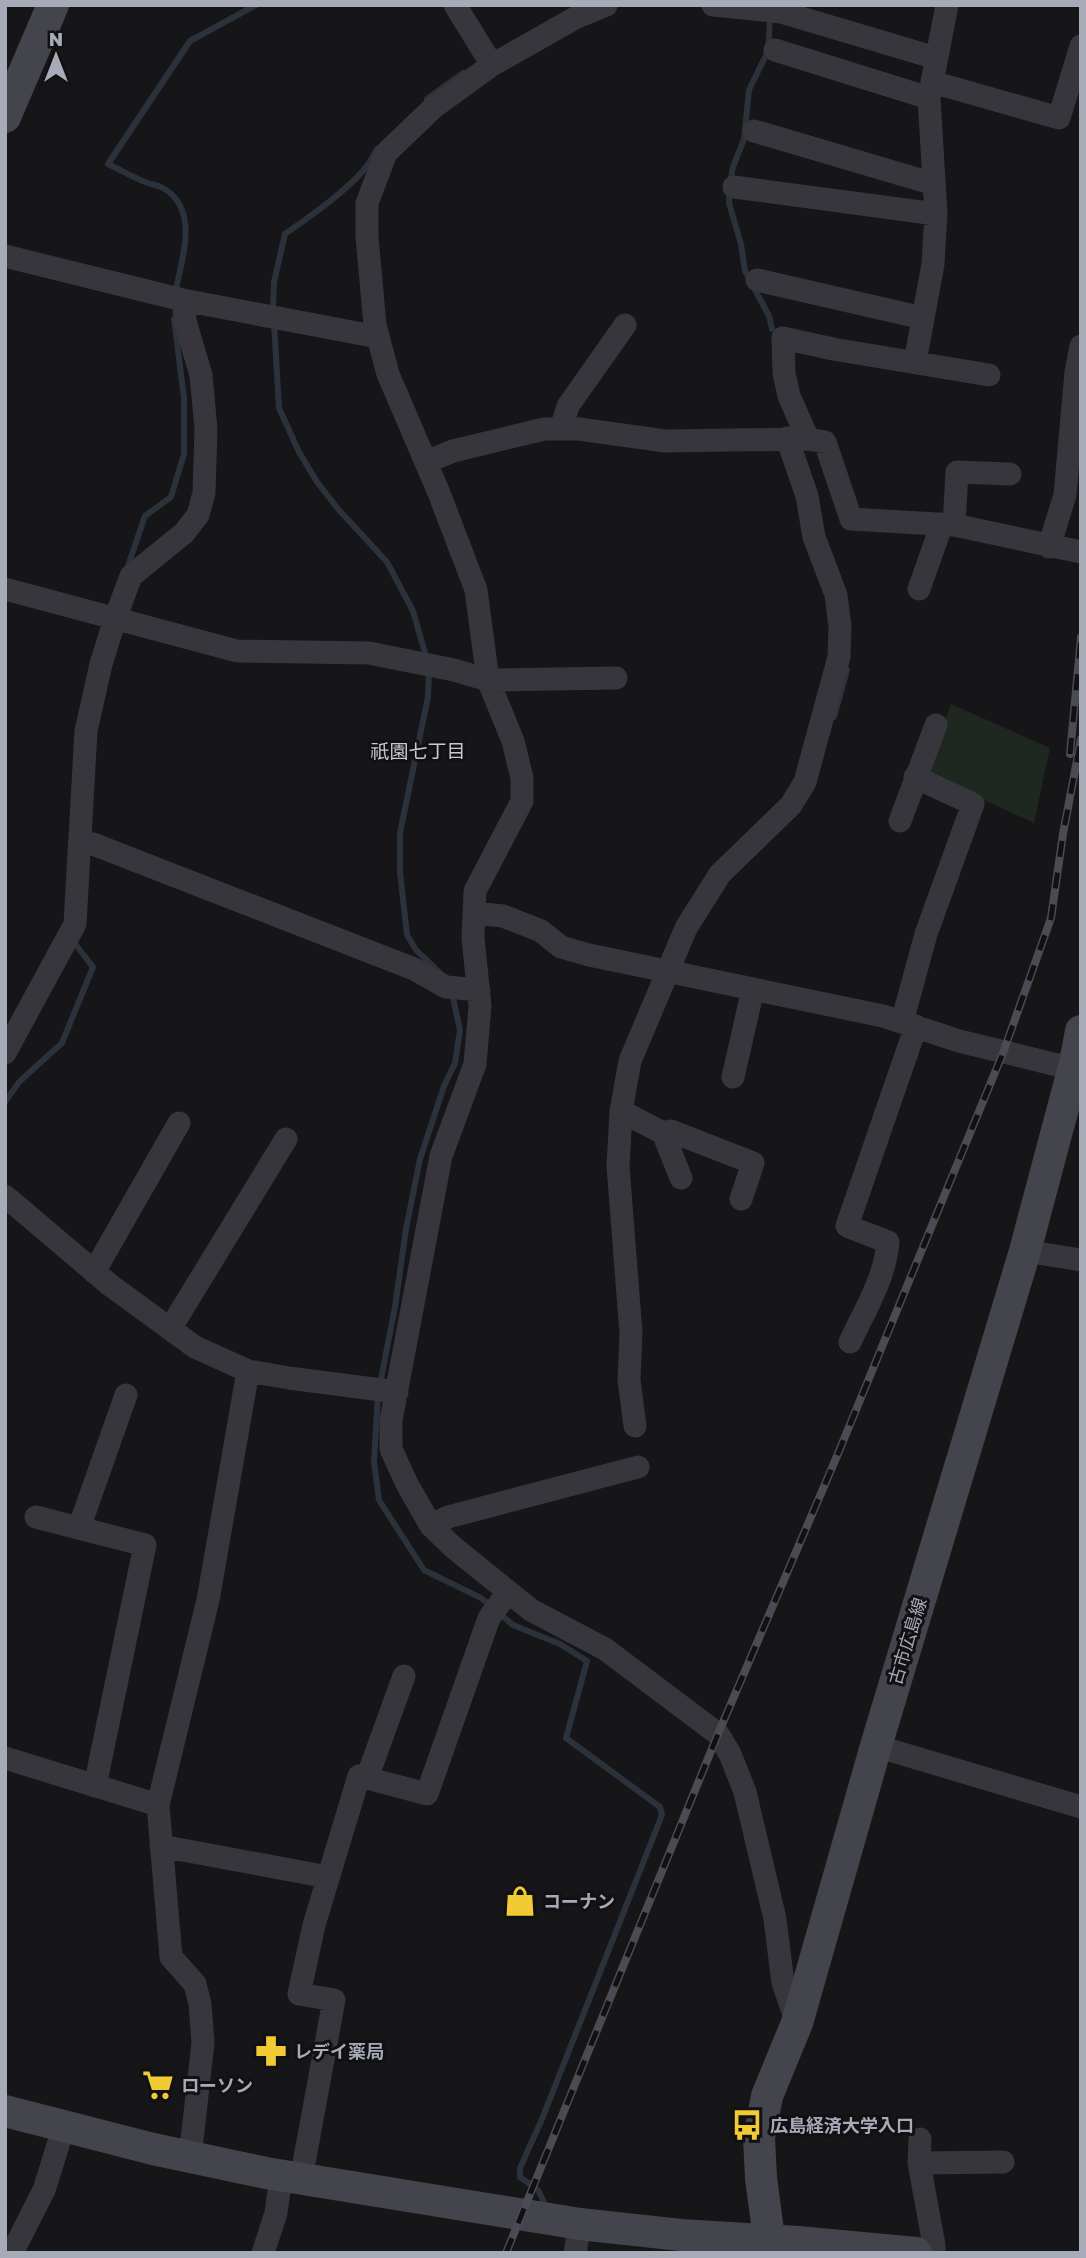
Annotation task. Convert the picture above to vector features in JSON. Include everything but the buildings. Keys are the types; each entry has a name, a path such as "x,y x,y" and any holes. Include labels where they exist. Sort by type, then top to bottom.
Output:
{"main road":[{"path":"5,117 53,5"},
{"name":"古市広島線","path":"770,2246 761,2178 760,2138 767,2096 797,2023 876,1746 1025,1251 1078,1064 1081,1031"},
{"path":"5,2111 190,2157 577,2238 681,2235 770,2246 916,2253"}],"street":[{"path":"455,5 492,65"},
{"path":"606,5 577,17 492,65 433,107 386,153 367,202 367,237 378,337 388,374 476,590 488,680 513,741 522,778 522,801 475,891 473,937 480,1006 475,1064 441,1156 391,1420 391,1449 431,1526 453,1547 531,1611 605,1649 718,1734 730,1754 745,1792 775,1919 783,1983 797,2023"},
{"path":"713,5 781,12 936,58"},
{"path":"915,362 933,264 936,214 930,90 947,5"},
{"path":"775,50 930,90 1059,118 1081,46"},
{"path":"754,131 934,184"},
{"path":"734,187 936,214"},
{"path":"5,256 183,300 378,337"},
{"path":"757,280 923,318"},
{"path":"5,1053 75,924 86,731 101,664 115,619 131,576 184,533 198,515 204,493 206,429 201,375 185,321 183,300"},
{"path":"561,429 568,406 625,324"},
{"path":"635,1426 629,1380 631,1333 618,1166 621,1111 630,1061 686,928 720,874 791,806 805,782 839,657 840,626 836,595 814,537 784,373 783,338 989,375"},
{"path":"1049,547 1065,495 1076,372 1081,346"},
{"path":"426,462 453,451 544,429 579,429 665,441 798,439 825,442 851,519 948,524 1081,552"},
{"path":"919,589 948,524 957,472 1010,474"},
{"path":"5,589 237,651 369,653 454,670 488,680 616,678"},
{"path":"900,821 936,725"},
{"path":"850,1342 875,1292 888,1242 847,1226 909,1024 926,934 973,804 915,776"},
{"path":"80,844 93,845 414,969 446,987 479,990"},
{"path":"474,914 503,916 541,931 561,947 589,955 909,1024 959,1041 1056,1065 1078,1064"},
{"path":"733,1077 753,989"},
{"path":"621,1111 663,1133 681,1178"},
{"path":"94,1272 179,1123"},
{"path":"663,1133 671,1131 753,1163 741,1199"},
{"path":"170,1329 286,1139"},
{"path":"5,1196 94,1272 195,1347 248,1371 397,1392"},
{"path":"1025,1251 1081,1260"},
{"path":"190,2157 203,2043 200,2004 194,1984 171,1957 158,1805 208,1600 248,1371"},
{"path":"79,1528 126,1395"},
{"path":"431,1526 448,1517 638,1466"},
{"path":"36,1517 145,1545 96,1786"},
{"path":"263,2253 291,2178 334,2000 299,1994 314,1926 359,1776 427,1794 489,1618 508,1592"},
{"path":"367,1778 404,1676"},
{"path":"876,1746 1081,1807"},
{"path":"5,1758 158,1805"},
{"path":"161,1846 328,1877"},
{"path":"12,2253 44,2190 64,2126"},
{"path":"920,2139 919,2163 934,2253"},
{"path":"919,2163 1003,2162"}],"shaded area":[{"path":"951,704 1050,748 1034,823 923,772"}],"waterway":[{"path":"175,294 186,237 182,209 175,198 163,188 108,164 190,41 256,5"},
{"path":"770,18 768,51 749,90 744,139 733,167 729,203 741,244 745,271 769,316 772,329"},
{"path":"427,99 463,73"},
{"path":"273,308 274,282 285,234 353,182 377,149"},
{"path":"127,569 145,516 171,497 184,454 184,398 174,319"},
{"path":"274,323 279,408 299,452 317,482 387,562 413,611 427,660"},
{"path":"834,717 847,670"},
{"path":"429,671 428,697 400,833 400,872 407,935 416,950 440,973"},
{"path":"5,1102 19,1082 62,1043 93,967 76,945"},
{"path":"380,1384 420,1159 444,1086 455,1063 460,1030 452,993"},
{"path":"378,1394 374,1462 379,1500 424,1570 481,1598 491,1606"},
{"path":"499,1613 513,1625 560,1644 587,1661 566,1738 660,1807 662,1815 542,2119 520,2168 520,2177 538,2190 544,2202"}],"railway":[{"path":"1070,754 1081,637"},
{"path":"506,2253 718,1734 837,1456 1003,1053 1051,918 1081,739"}],"place":[{"name":"コーナン","path":"520,1901"},
{"name":"レデイ薬局","path":"271,2051"},
{"name":"ローソン","path":"158,2085"},
{"name":"広島経済大学入口","path":"747,2125"}],"district":[{"name":"祇園七丁目","path":"418,750"}]}
